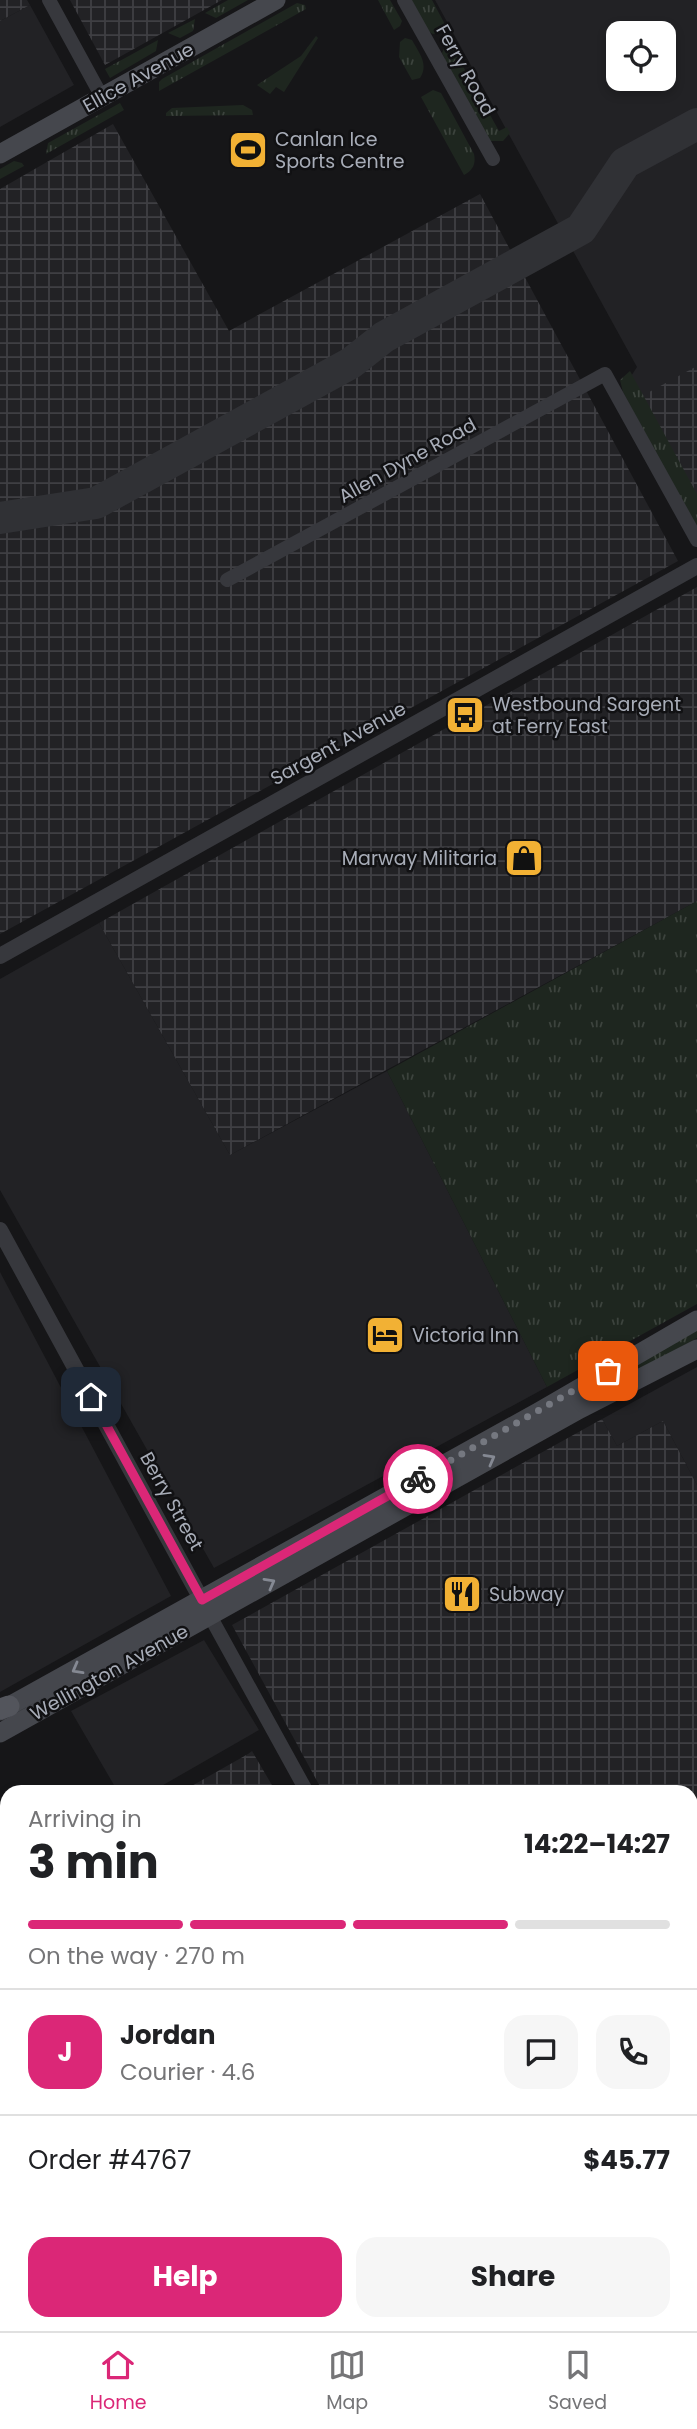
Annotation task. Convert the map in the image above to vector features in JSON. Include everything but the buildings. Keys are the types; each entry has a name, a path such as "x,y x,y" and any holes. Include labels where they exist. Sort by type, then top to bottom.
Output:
{"main road":[{"name":"Ellice Avenue","path":"0,154 276,0"},
{"name":"Wellington Avenue","path":"0,1733 206,1608 544,1418 697,1320"},
{"name":"Wellington Avenue","path":"544,1418 697,1349"},
{"name":"Wellington Avenue","path":"3,1709 206,1608"}],"street":[{"path":"49,0 102,97"},
{"name":"Ferry Road","path":"404,0 493,159"},
{"name":"Allen Dyne Road","path":"227,580 605,374 697,540"},
{"name":"Sargent Avenue","path":"0,956 697,566"},
{"name":"Berry Street","path":"0,1230 303,1785"}],"shaded area":[{"path":"0,0 27,0 30,5 0,21"},
{"path":"70,0 222,0 105,65"},
{"path":"435,0 697,0 697,519 624,387 637,367"},
{"path":"30,5 74,85 0,127 0,21"},
{"path":"113,124 229,331 480,194 678,561 0,934 0,189"},
{"path":"697,366 697,520 629,403"},
{"path":"697,587 697,901 230,1155 99,923"},
{"path":"99,923 230,1155 387,1071 547,1387 214,1568 0,1190 0,979"},
{"path":"0,1272 171,1596 0,1692"},
{"path":"697,1367 697,1485 663,1421 617,1446 602,1419"},
{"path":"602,1419 617,1446 663,1421 697,1485 697,1785 319,1785 232,1625"},
{"path":"204,1640 259,1730 163,1785 114,1785 71,1711"},
{"path":"252,1751 272,1785 193,1785"}],"green space":[{"path":"228,0 248,0 216,18 205,13"},
{"path":"378,0 390,0 402,21 400,26 394,30"},
{"path":"410,0 432,0 448,30 433,34 426,30"},
{"path":"297,3 305,5 306,9 159,91 159,82 162,79"},
{"path":"195,19 193,31 180,38 168,33"},
{"path":"316,36 318,38 284,92 276,87 270,94 257,85 301,56"},
{"path":"405,38 412,40 422,59 424,68 420,78 412,80 399,57 400,42"},
{"path":"158,40 156,51 110,78 105,69"},
{"path":"450,43 499,131 507,127 510,133 503,141 487,141 442,53 446,44"},
{"path":"433,90 441,93 474,154 473,166 464,175 421,97"},
{"path":"120,103 124,110 46,154 48,143"},
{"path":"243,105 252,110 253,115 166,116 172,108"},
{"path":"14,161 24,166 0,179 0,169"},
{"path":"630,371 697,494 697,529 623,392 620,380"},
{"path":"697,901 697,1304 547,1387 387,1071"},
{"path":"697,1329 697,1338 582,1401 579,1396"}],"taxiway":[{"path":"0,518 96,503 351,363 384,337 581,229 625,163 697,124"}],"way so far":[{"path":"418,1479 608,1371"}],"place":[{"name":"Canlan Ice Sports Centre","path":"248,150"},
{"name":"Westbound Sargent at Ferry East","path":"465,715"},
{"name":"Marway Militaria","path":"524,858"},
{"name":"Victoria Inn","path":"385,1335"},
{"name":"Subway","path":"462,1594"}],"route":[{"path":"91,1397 202,1600 418,1479"}]}
